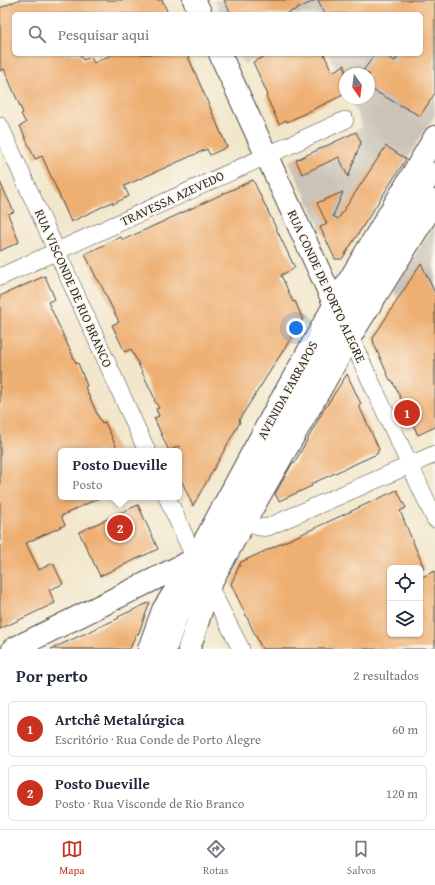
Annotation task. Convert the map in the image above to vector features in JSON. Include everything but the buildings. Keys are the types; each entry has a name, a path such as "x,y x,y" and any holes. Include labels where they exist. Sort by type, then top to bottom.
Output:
{"main road":[{"path":"194,0 200,12"},
{"name":"RUA CONDE DE PORTO ALEGRE","path":"225,56 267,155 342,321"},
{"name":"AVENIDA FARRAPOS","path":"149,649 163,610 202,572 245,520 342,321 435,137"},
{"name":"AVENIDA FARRAPOS","path":"189,649 202,572 276,409 435,201"},
{"path":"13,649 202,572"}],"street":[{"name":"TRAVESSA AZEVEDO","path":"0,277 345,120"},
{"name":"RUA VISCONDE DE RIO BRANCO","path":"0,126 146,448"},
{"path":"342,321 435,171"},
{"name":"RUA CONDE DE PORTO ALEGRE","path":"342,321 435,519"},
{"path":"245,520 258,527 268,527 435,454"},
{"path":"168,500 202,572 241,649"},
{"path":"168,649 179,616 202,572"}],"shaded area":[{"path":"214,0 435,0 435,115 342,259 335,259 289,161 363,127 353,104 375,104 375,68 339,68 339,75 330,56 423,56 423,12 220,12"},
{"path":"240,56 262,56 244,64"},
{"path":"435,225 435,380 393,289"}],"place":[{"name":"Artchê Metalúrgica","path":"407,413"},
{"name":"Posto Dueville","path":"120,528"}]}
